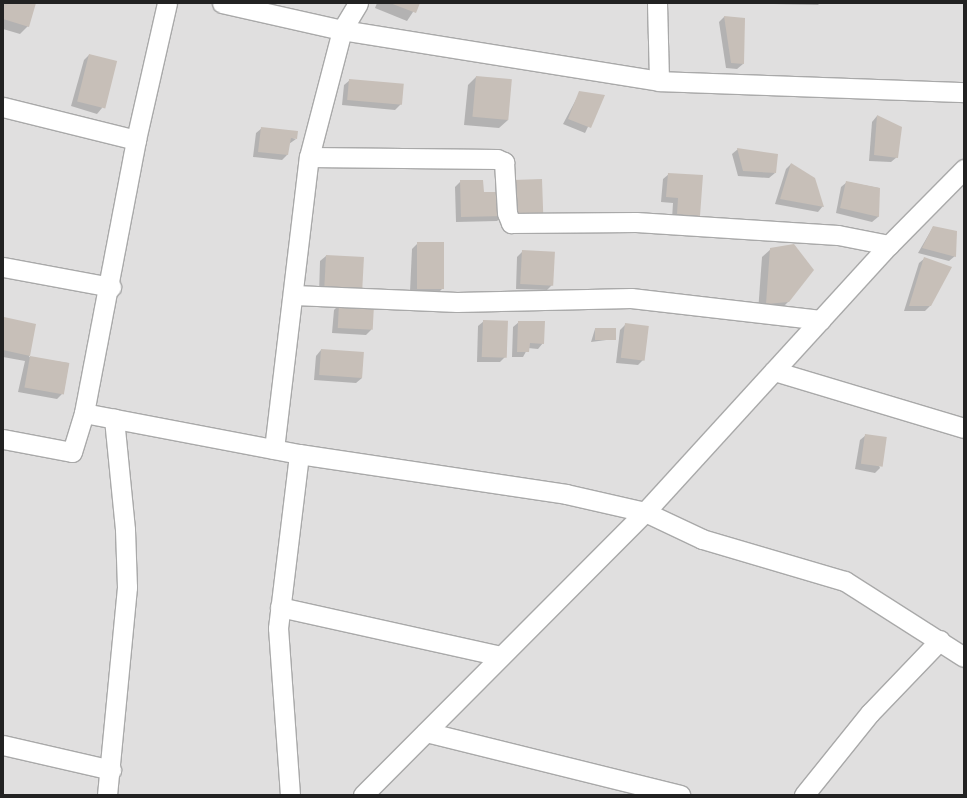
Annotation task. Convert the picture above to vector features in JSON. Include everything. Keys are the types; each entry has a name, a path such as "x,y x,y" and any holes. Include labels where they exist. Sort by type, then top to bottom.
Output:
{"street":[{"path":"3,439 72,452 84,413 111,287 136,140 167,3"},
{"path":"222,3 342,30 658,81 964,92"},
{"path":"274,450 294,295 309,157 342,30 358,3"},
{"path":"657,3 658,81"},
{"path":"3,107 136,140"},
{"path":"309,157 497,159 504,162 507,213 511,223 636,222 838,235 889,245"},
{"path":"363,795 645,512 889,245 964,169"},
{"path":"3,267 111,287"},
{"path":"294,295 457,302 631,298 821,320"},
{"path":"774,371 964,428"},
{"path":"84,413 274,450 476,478 645,512 702,539 845,581 963,653"},
{"path":"107,795 111,770 127,587 125,529 114,419"},
{"path":"290,795 280,607 299,454"},
{"path":"280,607 501,656"},
{"path":"804,795 870,713 940,640"},
{"path":"426,732 680,795"},
{"path":"3,745 111,770"}],"shaded area":[{"path":"3,3 964,3 964,795 3,795"}],"building":[{"path":"3,3 36,3 29,27 3,19"},
{"path":"390,3 420,3 416,13"},
{"path":"724,16 745,18 744,64 731,63"},
{"path":"89,54 117,61 105,109 77,102"},
{"path":"476,76 512,79 508,120 472,117"},
{"path":"349,79 404,84 402,105 347,100"},
{"path":"579,91 605,95 591,128 568,119"},
{"path":"877,115 902,127 898,158 874,155"},
{"path":"261,127 298,131 297,139 291,138 288,155 258,152"},
{"path":"737,148 778,154 776,173 743,171"},
{"path":"791,163 815,178 824,207 780,199"},
{"path":"668,173 703,175 700,216 677,214 678,198 666,197"},
{"path":"542,179 543,214 514,215 513,180"},
{"path":"460,180 483,180 484,192 503,192 504,216 461,217"},
{"path":"846,181 880,188 879,217 840,208"},
{"path":"933,226 957,231 956,257 922,248"},
{"path":"417,242 444,242 444,289 417,289"},
{"path":"794,244 814,270 789,302 766,304 770,248"},
{"path":"522,250 555,252 553,286 520,284"},
{"path":"326,255 364,257 362,290 324,288"},
{"path":"924,257 952,267 931,306 909,306"},
{"path":"339,304 374,306 373,330 338,328"},
{"path":"4,317 36,324 30,356 3,350"},
{"path":"483,320 508,321 507,358 482,357"},
{"path":"518,321 545,321 544,344 530,343 529,352 517,352"},
{"path":"625,323 649,326 645,361 621,358"},
{"path":"595,328 616,328 616,340 595,340"},
{"path":"321,349 364,352 362,378 319,375"},
{"path":"30,356 69,363 64,394 24,388"},
{"path":"865,434 887,437 883,467 861,464"}]}
